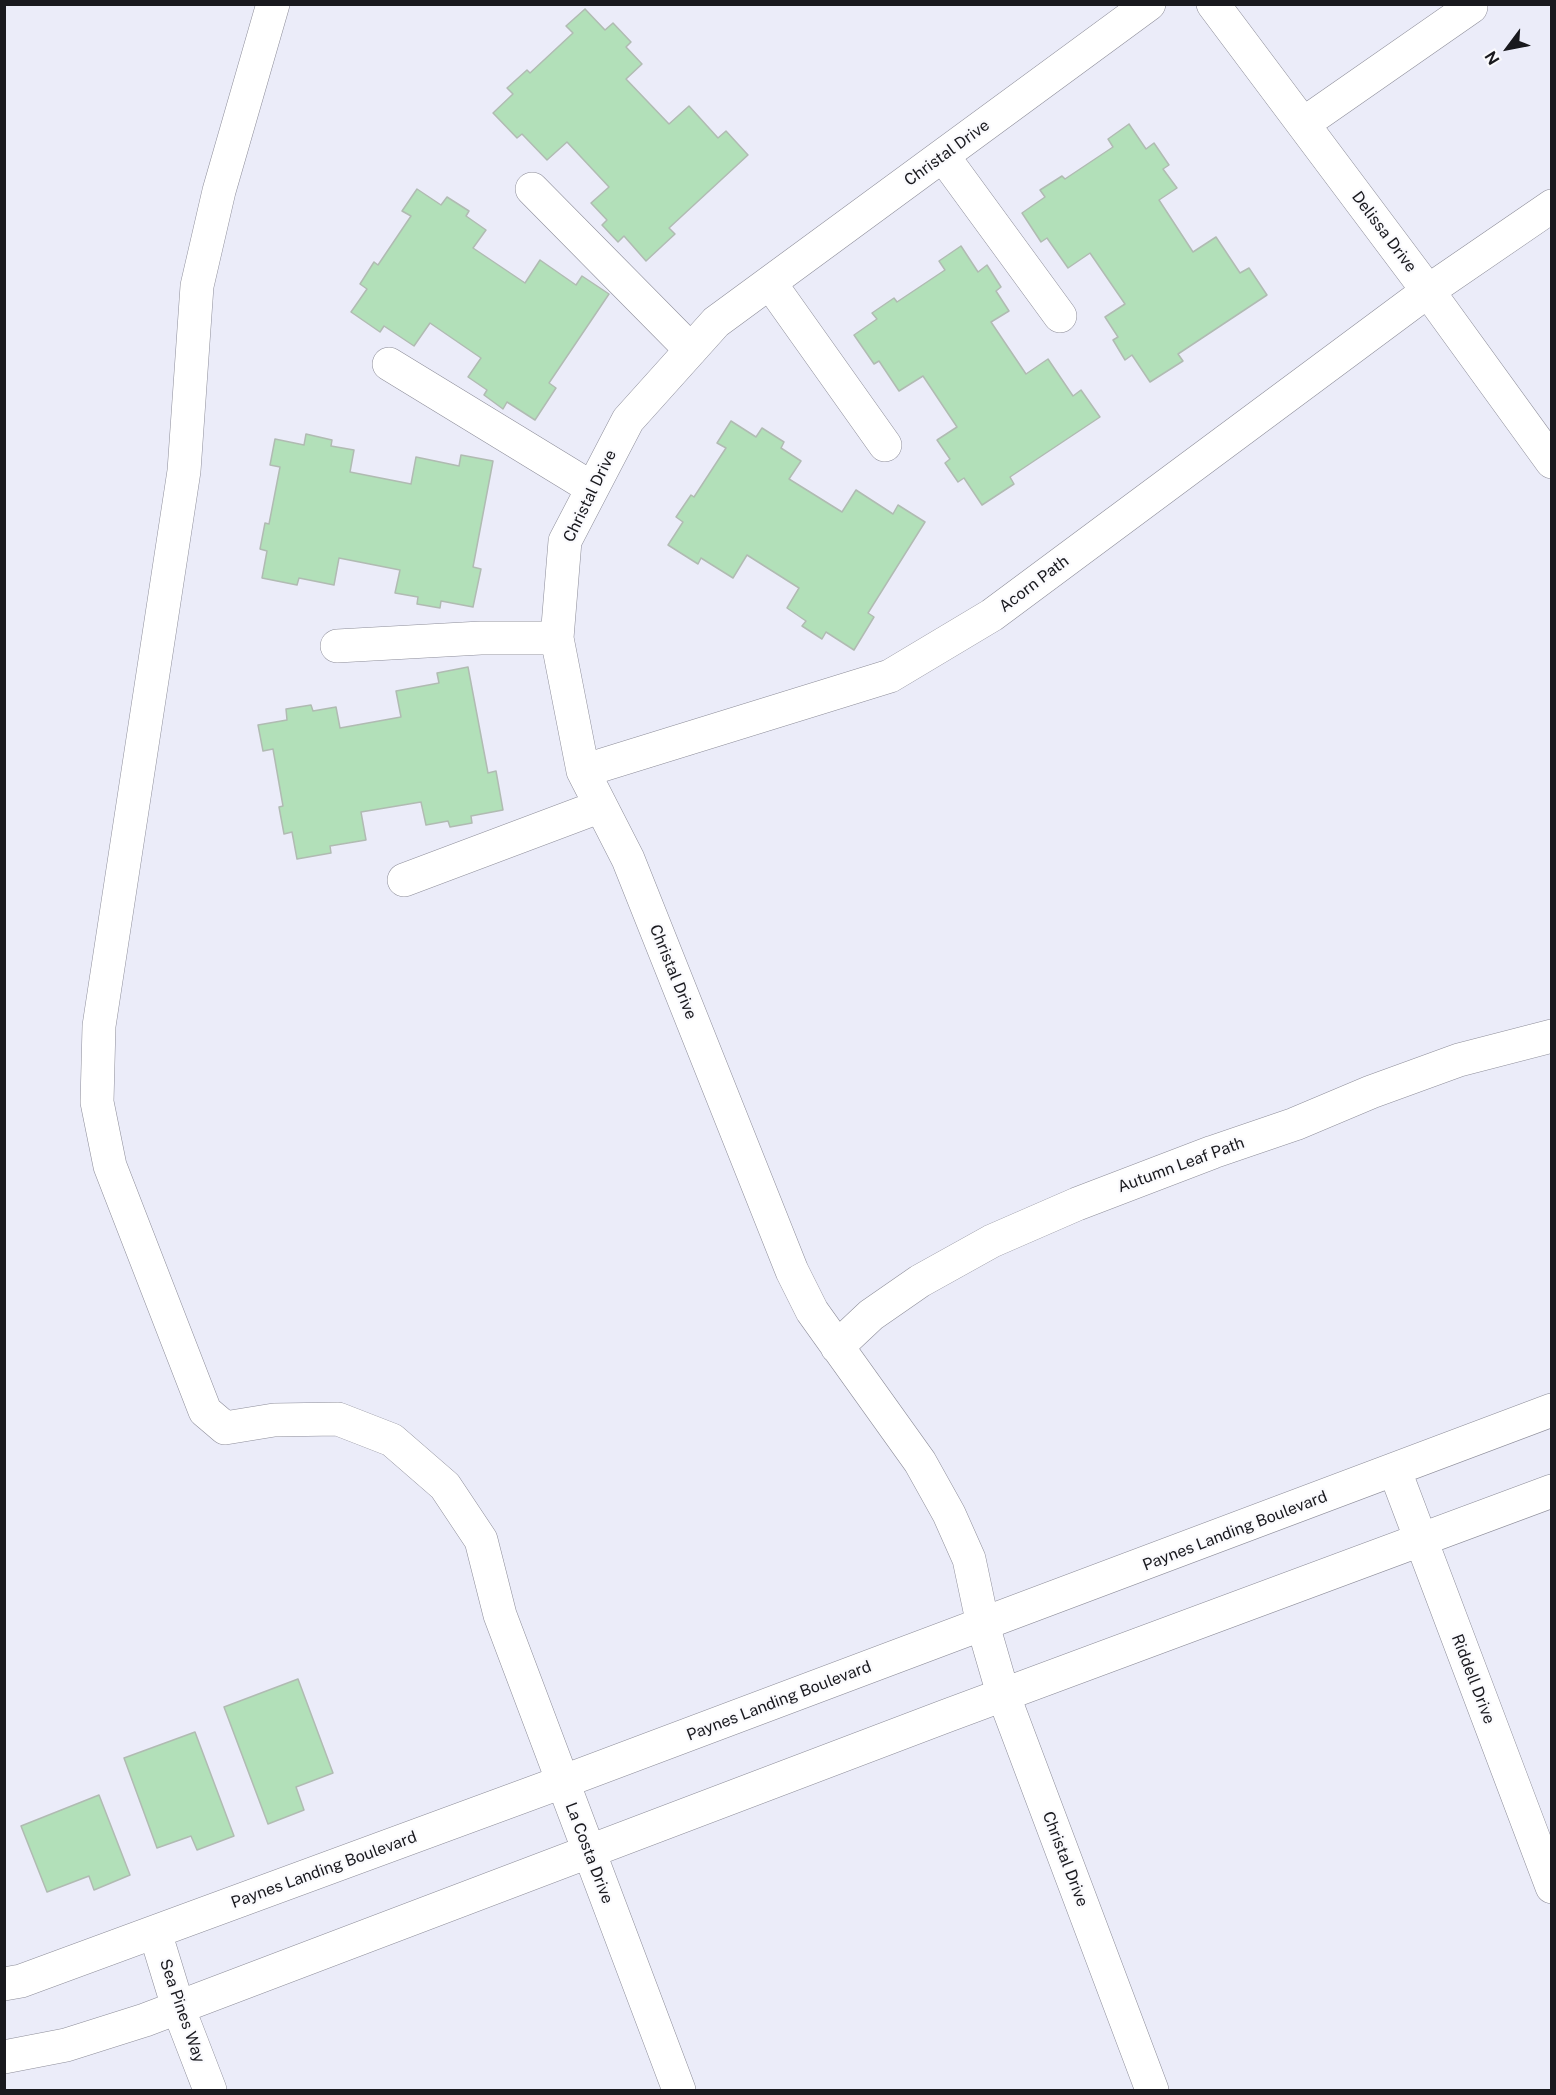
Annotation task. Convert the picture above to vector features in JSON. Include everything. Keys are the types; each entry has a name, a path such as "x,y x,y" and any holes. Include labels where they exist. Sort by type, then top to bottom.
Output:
{"street":[{"name":"La Costa Drive","path":"273,4 219,190 198,286 183,471 99,1026 97,1102 110,1166 205,1411 225,1428 274,1420 338,1419 393,1440 445,1486 481,1540 500,1615 679,2091"},
{"name":"Christal Drive","path":"1149,4 717,322 628,420 565,541 557,638 583,771 628,858 792,1271 812,1311 920,1462 949,1514 969,1559 983,1625 1003,1694 1152,2091"},
{"name":"Delissa Drive","path":"1213,4 1428,291 1551,462"},
{"path":"1303,124 1471,7"},
{"path":"943,156 1060,316"},
{"path":"532,189 691,350"},
{"name":"Acorn Path","path":"583,771 890,676 992,615 1428,291 1551,206"},
{"path":"770,283 885,445"},
{"path":"389,364 592,488"},
{"path":"337,646 481,638 557,638"},
{"path":"404,880 601,806"},
{"name":"Autumn Leaf Path","path":"837,1347 871,1316 920,1281 1003,1237 1077,1204 1212,1152 1295,1124 1371,1092 1459,1060 1551,1036"},
{"name":"Paynes Landing Boulevard","path":"4,1984 21,1981 562,1782 1395,1471 1551,1410"},
{"name":"Riddell Drive","path":"1395,1471 1551,1887"},
{"path":"4,2058 66,2044 178,2007 589,1853 1003,1694 1551,1491"},
{"name":"Sea Pines Way","path":"155,1932 178,2007 210,2091"}],"building":[{"path":"585,9 605,30 613,23 631,42 626,47 642,64 626,79 669,124 689,106 718,138 726,131 748,155 669,228 675,234 646,261 624,236 618,242 602,225 607,220 591,203 609,187 567,142 547,160 522,134 517,138 493,113 513,94 507,88 527,70 530,73 573,33 566,26"},
{"path":"1129,124 1146,149 1154,143 1169,165 1163,169 1177,188 1159,200 1193,252 1216,237 1240,273 1249,268 1267,295 1178,354 1183,361 1150,382 1132,355 1125,360 1113,340 1118,337 1105,317 1125,304 1090,253 1068,268 1047,238 1041,242 1022,213 1045,197 1040,190 1062,176 1065,179 1113,147 1108,139"},
{"path":"417,189 441,205 447,197 469,211 466,216 486,230 473,248 525,283 540,260 576,285 582,276 609,294 549,383 556,388 535,420 507,402 503,409 484,395 487,390 468,377 481,358 430,323 414,346 384,326 380,332 351,312 367,289 360,284 374,262 378,265 411,216 402,211"},
{"path":"961,246 978,272 987,265 1001,287 996,291 1009,311 991,322 1026,374 1048,359 1073,396 1081,390 1100,417 1010,477 1014,484 982,505 964,478 958,482 945,463 950,459 937,440 957,427 923,376 899,391 879,361 874,364 854,335 877,319 872,313 894,298 897,302 945,270 939,261"},
{"path":"731,421 756,437 762,428 784,442 781,448 801,461 789,479 842,512 856,490 893,514 898,505 925,522 868,613 874,617 854,650 826,632 822,639 802,626 806,621 787,608 799,588 747,555 733,578 701,558 698,564 668,545 683,522 676,517 691,495 694,497 726,448 717,443"},
{"path":"306,434 332,440 331,446 354,450 350,472 411,484 416,457 459,466 461,455 493,461 473,567 481,569 473,607 441,601 440,608 417,604 418,597 395,593 400,570 339,558 334,585 299,578 297,585 262,578 267,551 260,549 265,523 269,524 280,467 270,465 275,439 304,445"},
{"path":"468,667 488,773 496,771 503,810 471,816 472,823 450,827 448,821 426,825 421,802 361,812 366,840 330,846 331,853 297,859 292,832 284,834 279,807 283,806 273,749 263,751 258,725 287,720 286,709 311,705 313,711 336,707 340,728 401,717 396,691 439,683 437,673"},
{"path":"298,1679 333,1773 296,1787 304,1810 268,1824 224,1707"},
{"path":"195,1732 234,1836 197,1850 191,1836 157,1848 124,1758"},
{"path":"99,1795 130,1875 94,1890 89,1876 47,1892 21,1826"}]}
